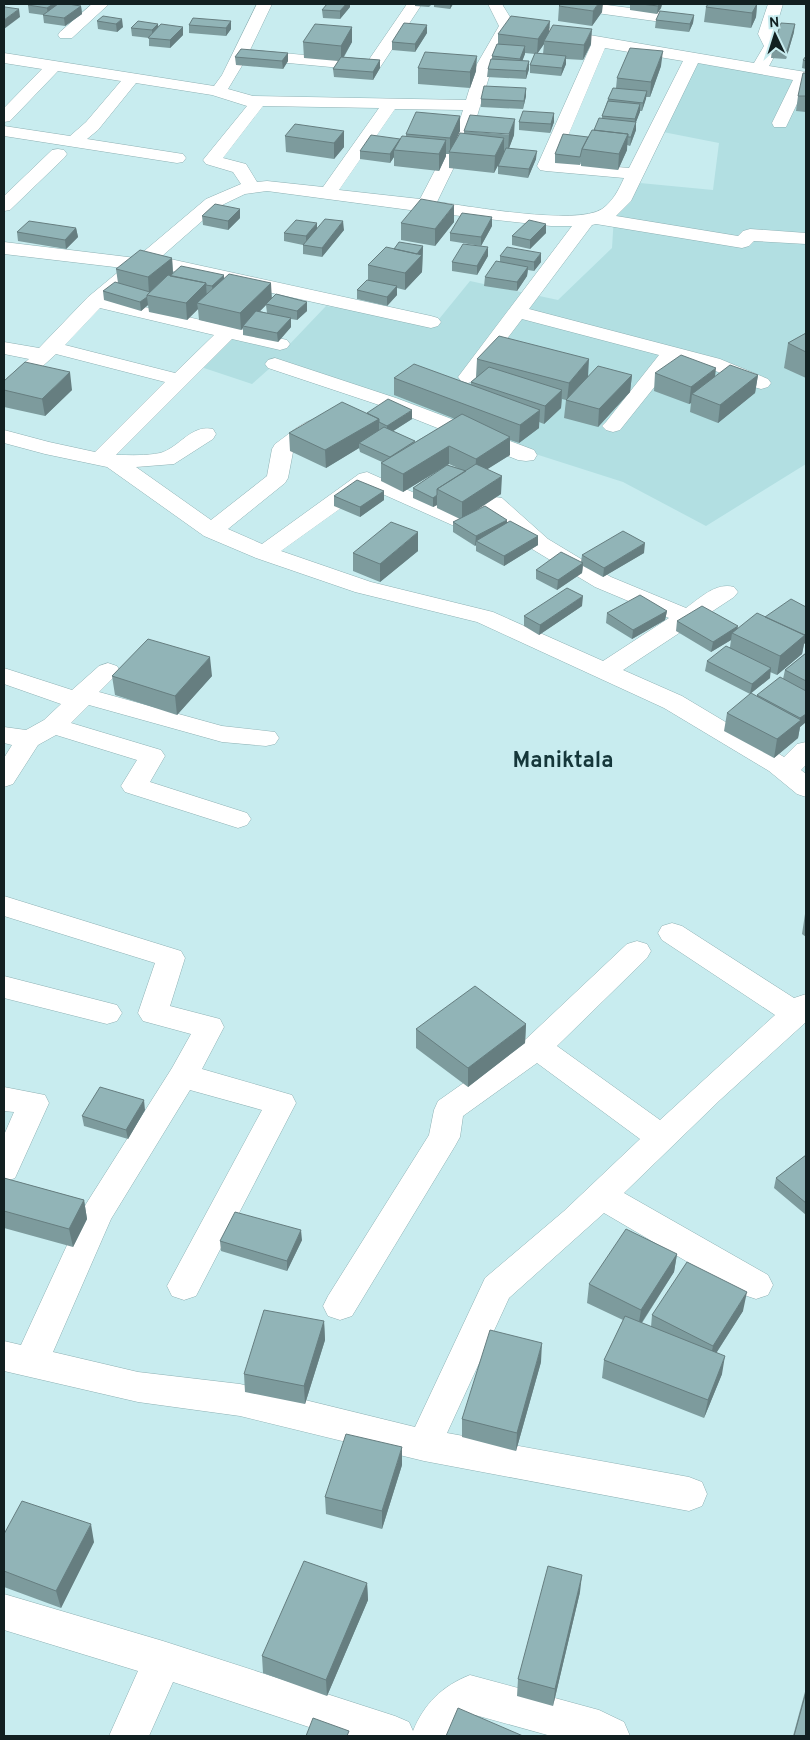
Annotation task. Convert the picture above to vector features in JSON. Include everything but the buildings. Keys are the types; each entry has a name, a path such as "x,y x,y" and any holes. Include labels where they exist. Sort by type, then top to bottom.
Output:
{"street":[{"path":"66,35 101,4"},
{"path":"218,92 230,74 238,54 264,4"},
{"path":"238,54 374,66 414,4"},
{"path":"494,4 507,26 804,77 780,123"},
{"path":"576,4 669,18"},
{"path":"759,69 772,46 766,34 776,4"},
{"path":"235,24 253,26"},
{"path":"425,207 466,126 485,64 507,26"},
{"path":"600,42 546,166 635,174"},
{"path":"468,377 517,312 591,220 607,214 622,200 693,57"},
{"path":"4,58 218,92 253,101 472,105"},
{"path":"4,117 53,67"},
{"path":"73,142 92,126 131,78"},
{"path":"252,188 240,168 212,160 255,106 253,101"},
{"path":"327,194 391,103"},
{"path":"4,131 177,158"},
{"path":"4,206 58,154"},
{"path":"4,391 47,351 109,288 212,203 241,189 267,186 425,207 551,221 591,220 742,242 750,235 806,238"},
{"path":"4,248 142,262 431,322"},
{"path":"95,301 228,332 363,394 389,402 526,455"},
{"path":"517,312 713,363 761,383"},
{"path":"107,461 180,380 228,332"},
{"path":"4,348 47,351 180,380"},
{"path":"613,426 672,352"},
{"path":"212,531 277,478 283,448 363,394"},
{"path":"4,436 45,448 107,461 166,459 205,434"},
{"path":"107,461 212,531 264,553 363,587 485,617 673,702 785,771 806,788"},
{"path":"264,553 367,478 461,522 494,503 540,544 603,582 688,617"},
{"path":"605,671 726,592"},
{"path":"4,778 29,739 53,726 108,671"},
{"path":"4,676 80,698 222,734 266,738"},
{"path":"53,726 152,756 134,786 238,819"},
{"path":"4,735 29,739"},
{"path":"785,771 806,750"},
{"path":"4,906 171,958 153,1014 208,1027 183,1076 83,1208 17,1359 138,1387 240,1400 424,1445 689,1494"},
{"path":"424,1445 497,1288 602,1196 801,1010 672,933"},
{"path":"340,1306 444,1137 449,1110 537,1047 637,951"},
{"path":"4,987 107,1013"},
{"path":"537,1047 662,1138"},
{"path":"183,1076 281,1103 184,1286"},
{"path":"4,1100 34,1103 10,1180"},
{"path":"602,1196 756,1285"},
{"path":"4,1612 163,1660 395,1736"},
{"path":"129,1736 163,1660"},
{"path":"432,1736 440,1719 470,1694 601,1734"}],"shaded area":[{"path":"697,60 806,80 806,464 706,526 623,482 526,451 279,360 252,384 201,367 230,335 287,347 326,306 435,324 470,281 558,300 612,248 614,216 640,183 713,190 719,143 663,132"}],"district":[{"name":"Maniktala","path":"563,761"}]}
